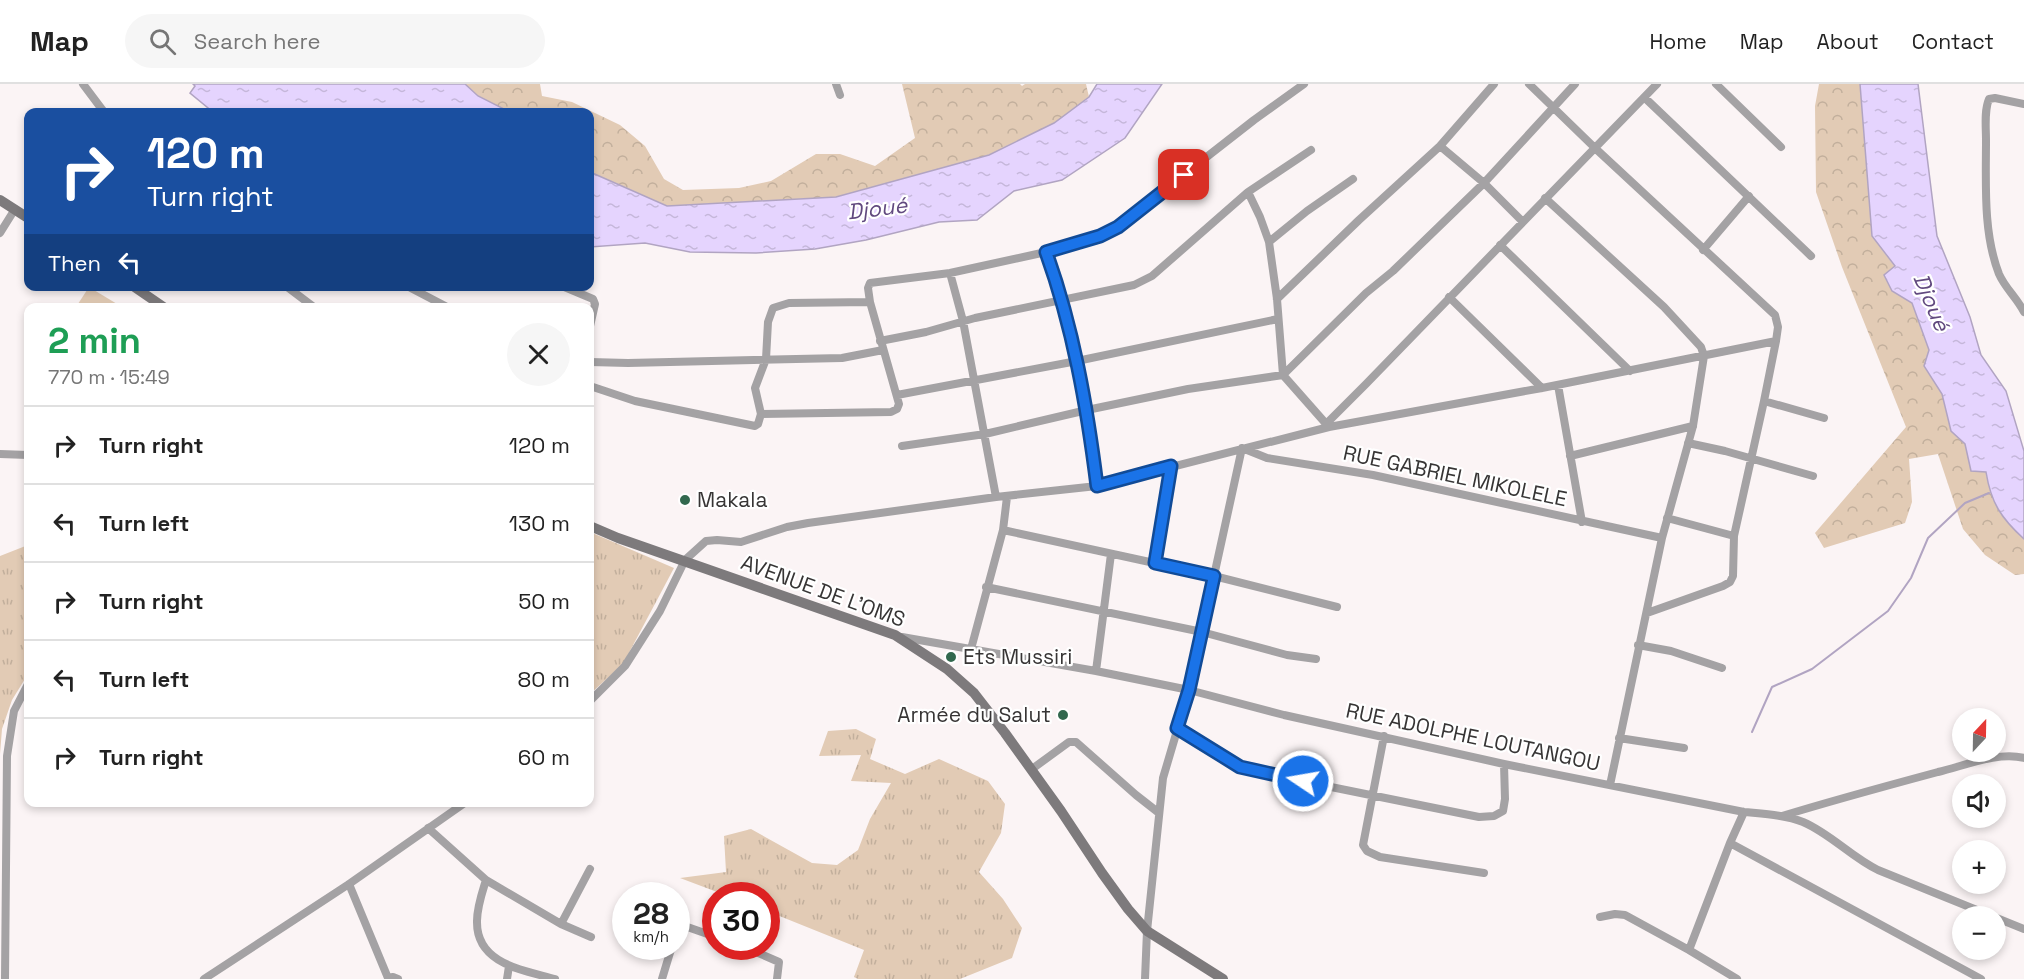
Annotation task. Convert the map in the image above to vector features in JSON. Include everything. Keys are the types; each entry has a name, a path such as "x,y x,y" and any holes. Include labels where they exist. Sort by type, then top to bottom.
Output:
{"street":[{"path":"83,84 101,108"},
{"path":"836,84 840,95"},
{"path":"761,414 891,412 898,406 897,395 870,302 868,288 870,283 950,273 1046,252 1100,236 1118,227 1254,120 1304,84"},
{"path":"1277,300 1359,220 1440,147 1494,84"},
{"path":"1529,84 1775,315 1778,327 1734,536 1730,582 1647,613"},
{"path":"902,446 985,434 1188,389 1283,375 1366,293 1393,271 1484,183 1575,84"},
{"path":"1327,425 1655,87 1644,84"},
{"path":"1716,84 1780,147"},
{"path":"1646,98 1811,256"},
{"path":"2024,104 1992,98 1987,104 1986,112 1986,199 1992,250 1999,275 2021,298 2024,312"},
{"path":"1440,147 1484,183 1523,222"},
{"path":"880,341 1134,285 1152,276 1248,192 1311,150"},
{"path":"1269,242 1306,211 1353,179"},
{"path":"1248,192 1269,242 1277,300 1283,375 1327,425"},
{"path":"1703,249 1749,196"},
{"path":"1545,198 1664,307 1701,347 1704,356 1693,426 1662,538 1610,785"},
{"path":"0,200 24,215"},
{"path":"0,233 15,209"},
{"path":"1500,245 1630,371"},
{"path":"1046,252 1062,301 1077,361 1087,410 1097,486"},
{"path":"950,273 963,321 996,497"},
{"path":"140,291 158,303"},
{"path":"293,291 308,303"},
{"path":"417,291 439,303"},
{"path":"574,291 593,299 596,304 594,311"},
{"path":"1449,297 1542,388"},
{"path":"761,414 759,414 755,388 766,359 768,322 773,308 789,303 870,302"},
{"path":"897,395 1278,320"},
{"path":"594,697 625,666 660,612 685,560 706,541 741,542 787,527 808,523 996,497 1097,486 1327,425 1542,388 1776,341"},
{"path":"594,362 842,358 883,350"},
{"path":"1558,385 1582,522"},
{"path":"594,387 635,401 751,426 758,424 761,414"},
{"path":"1764,401 1824,418"},
{"path":"1570,456 1693,426"},
{"path":"1688,443 1813,476"},
{"path":"1145,979 1147,931 1163,778 1189,690 1242,448"},
{"name":"RUE GABRIEL MIKOLELE","path":"1242,448 1267,458 1373,475 1662,538"},
{"path":"0,454 24,455"},
{"path":"1155,563 1171,466"},
{"path":"971,650 1003,530 1007,497"},
{"path":"1667,518 1734,536"},
{"name":"AVENUE DE L'OMS","path":"594,528 895,635 947,669 974,693 1032,770 1128,909 1147,931 1223,979"},
{"path":"1003,530 1214,576 1337,606"},
{"path":"1096,671 1111,554"},
{"path":"986,587 1202,632 1270,651 1316,659"},
{"name":"RUE ADOLPHE LOUTANGOU","path":"895,635 1096,671 1189,690 1284,715 1504,764 1744,812 1781,816 1803,822 1825,834 1858,859 1878,870 2024,929"},
{"path":"1638,645 1671,651 1722,668"},
{"path":"5,979 7,756 14,711 24,692"},
{"path":"1177,728 1240,767 1479,817 1494,816 1503,811 1506,799 1504,764"},
{"path":"1384,736 1363,845 1367,851 1380,857 1484,873"},
{"path":"1619,738 1684,748"},
{"path":"1032,770 1069,742 1076,742 1159,813"},
{"path":"1781,816 1858,793 1993,758 2016,756 2024,758"},
{"path":"204,979 349,884 459,807"},
{"path":"1689,950 1744,812"},
{"path":"428,828 486,880 561,924 591,937"},
{"path":"1730,843 1981,979"},
{"path":"561,924 590,869"},
{"path":"486,880 477,922 479,936 487,951 496,960 509,966 555,979"},
{"path":"349,884 388,979 393,977 398,979"},
{"path":"1600,917 1625,915 1737,979"},
{"path":"662,979 668,960"},
{"path":"774,960 779,962 777,979"},
{"path":"507,979 509,966"}],"green space":[{"path":"465,84 540,84 542,96 572,102 585,108 502,108 478,96"},
{"path":"902,84 1020,84 1022,86 1025,84 1086,84 1089,97 1054,123 989,155 836,197 667,206 594,174 594,113 620,125 645,146 664,179 683,190 739,188 771,181 816,154 840,154 875,166 915,138"},
{"path":"1819,84 1860,84 1872,236 1895,267 1892,291 1912,303 1929,350 1924,366 1942,394 1951,431 1965,444 1971,470 1986,472 1994,501 2009,524 2024,539 2024,574 2015,575 1985,555 1963,529 1938,454 1909,459 1912,502 1905,523 1824,548 1815,533 1906,427 1842,267 1816,192 1815,106"},
{"path":"86,291 96,291 115,303 79,303"},
{"path":"594,534 674,568 623,664 594,690"},
{"path":"24,547 24,680 12,700 2,729 0,754 0,556"},
{"path":"856,729 876,739 870,759 905,774 939,759 988,781 1005,804 1001,833 979,872 1003,899 1022,928 1012,958 960,979 858,979 854,977 864,950 780,916 780,882 702,882 702,886 680,878 726,872 724,836 751,829 812,863 837,865 858,850 870,819 891,783 851,781 861,755 819,756 828,731"}],"water":[{"path":"193,84 465,84 478,96 502,108 208,108 190,93 195,86"},
{"name":"Djoué","path":"1097,84 1162,84 1125,138 1062,180 1014,191 977,220 939,222 866,240 815,249 756,253 690,252 645,243 594,247 594,174 667,206 836,197 989,155 1054,123 1089,97"},
{"name":"Djoué","path":"1860,84 1918,84 1937,236 1970,317 1981,355 2006,391 2024,451 2024,539 1998,509 1986,472 1971,471 1965,444 1951,431 1942,394 1924,366 1929,350 1912,303 1892,291 1884,275 1895,266 1872,236"}],"waterway":[{"path":"1752,732 1772,687 1812,669 1888,611 1911,578 1928,538 1965,503 1989,493"}],"place":[{"name":"Makala","path":"685,500"},
{"name":"Ets Mussiri","path":"951,657"},
{"name":"Armée du Salut","path":"1063,715"}],"route":[{"path":"1184,175 1118,227 1100,236 1046,252 1062,301 1077,361 1087,410 1097,486 1171,466 1155,563 1214,576 1189,690 1177,728 1240,767 1303,781"}]}
